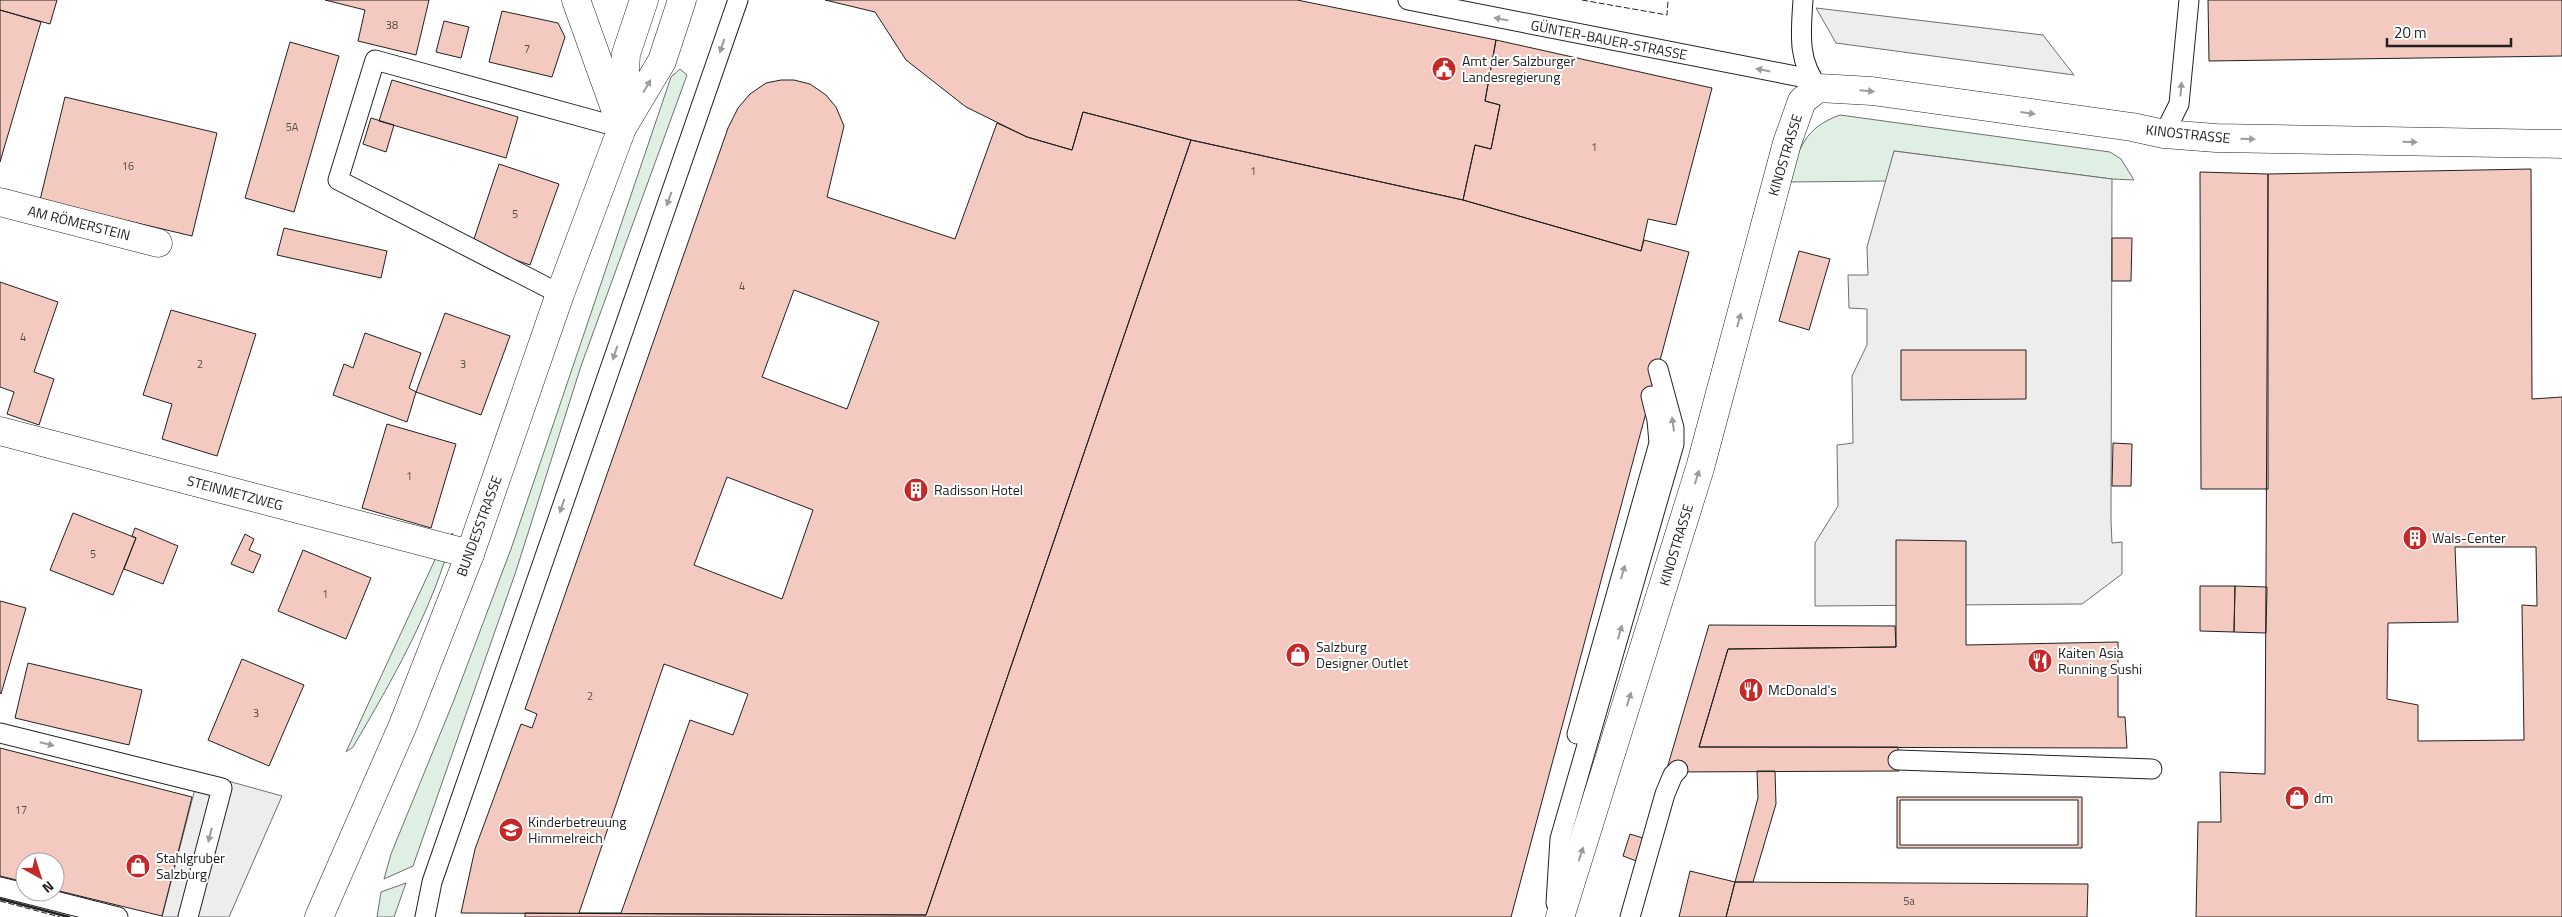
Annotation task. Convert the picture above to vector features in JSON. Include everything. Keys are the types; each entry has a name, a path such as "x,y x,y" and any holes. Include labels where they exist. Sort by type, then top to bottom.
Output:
{"street":[{"path":"576,0 622,128"},
{"name":"BUNDESSTRASSE","path":"622,128 626,54 644,0"},
{"name":"BUNDESSTRASSE","path":"319,917 403,725 470,554 560,294 622,128 662,61 682,0"},
{"name":"KINOSTRASSE","path":"1560,917 1700,468 1787,143 1802,101 1815,83 2132,127 2164,134 2216,138 2562,144"},
{"name":"AM RÖMERSTEIN","path":"0,202 158,243"},
{"name":"STEINMETZWEG","path":"0,432 470,554"}],"lane":[{"path":"425,917 432,882 738,0"},
{"name":"GÜNTER-BAUER-STRASSE","path":"1408,0 1815,83"},
{"path":"1803,0 1800,47 1815,83"},
{"path":"2164,134 2180,104 2189,0"},
{"path":"560,294 338,180 376,60 622,128"},
{"path":"1560,840 1674,444 1674,428 1658,369"},
{"path":"1555,917 1560,840 1557,810 1559,798 1659,443 1660,432 1650,396"},
{"path":"0,733 222,788 188,917"},
{"path":"1898,760 2152,769"},
{"path":"1630,917 1665,794 1673,775 1678,770"},
{"path":"0,887 118,917"}],"green space":[{"path":"680,69 687,75 581,366 516,571 413,866 384,879 391,854 454,700 511,549 671,77"},
{"path":"1840,115 2110,152 2121,159 2134,180 2112,179 1894,151 1887,181 1789,182 1800,149 1811,133 1818,126"},
{"path":"453,533 435,589 410,643 383,696 353,747 346,752 445,538"},
{"path":"406,883 394,917 377,917 381,892"}],"shaded area":[{"path":"1816,8 2043,35 2074,75 1836,43"},
{"path":"1894,151 2112,179 2111,521 2112,543 2122,542 2122,574 2082,604 1815,606 1815,543 1838,506 1837,445 1853,443 1852,376 1867,345 1867,309 1849,308 1848,275 1868,275 1867,247"},
{"path":"199,773 282,796 229,917 162,917"}],"building":[{"path":"0,0 57,0 50,24 0,10"},
{"path":"325,0 429,0 416,55 358,41 365,10"},
{"path":"825,0 1297,0 1496,40 1485,101 1500,105 1491,149 1475,145 1463,200 1191,140 1083,112 1072,150 1027,137 966,107 906,60 875,12"},
{"path":"2208,0 2562,0 2562,56 2209,61"},
{"path":"0,10 41,22 0,162"},
{"path":"502,11 558,23 565,37 552,77 489,62"},
{"path":"444,21 469,27 461,58 436,52"},
{"path":"1496,40 1712,88 1676,225 1648,219 1641,251 1463,200 1475,145 1491,149 1500,105 1485,101"},
{"path":"290,42 339,56 294,212 245,198"},
{"path":"392,80 518,117 506,158 379,121"},
{"name":"Radisson Hotel","path":"794,80 810,84 826,95 836,107 844,126 827,197 955,239 997,123 1027,137 1072,150 1083,112 1191,140 926,915 461,913 475,849 521,724 532,728 537,714 525,709 728,128 738,108 750,94 766,83","holes":["794,290 879,322 847,409 762,377","727,477 813,510 782,599 694,565","664,664 748,694 733,735 690,720 621,913 579,913"]},
{"path":"65,97 217,133 192,236 40,200"},
{"path":"371,118 394,125 386,152 363,144"},
{"name":"Salzburg Designer Outlet","path":"1191,140 1463,200 1641,251 1644,240 1689,252 1511,917 525,917 525,913 926,915"},
{"path":"499,164 559,184 530,265 472,245"},
{"name":"Wals-Center","path":"2531,169 2532,399 2562,397 2562,917 2196,917 2198,822 2221,822 2220,772 2265,774 2268,174"},
{"path":"2200,172 2268,174 2268,489 2201,489"},
{"path":"284,228 387,251 381,278 277,255"},
{"path":"2112,238 2132,238 2131,281 2112,281"},
{"path":"1799,251 1830,259 1809,330 1779,321"},
{"path":"0,282 58,302 34,372 54,379 39,425 7,414 14,392 0,387"},
{"path":"171,310 256,334 217,456 162,439 172,404 143,395"},
{"path":"445,313 510,336 481,415 416,392"},
{"path":"365,333 421,353 409,388 416,392 407,422 333,395 344,364 353,368"},
{"path":"1901,350 2026,350 2026,399 1901,400"},
{"path":"387,424 456,444 431,528 362,508"},
{"path":"2113,443 2132,444 2131,486 2112,486"},
{"path":"73,513 136,538 113,595 50,570"},
{"path":"135,528 178,546 163,584 124,569 136,538 132,536"},
{"path":"245,534 254,539 249,550 261,555 253,573 231,564"},
{"path":"1896,540 1966,541 1966,645 2118,642 2118,717 2125,717 2127,748 1699,747 1728,649 1896,647"},
{"path":"2455,547 2536,547 2537,606 2522,605 2524,740 2418,741 2418,705 2387,699 2388,623 2458,622"},
{"path":"303,550 371,578 346,639 278,611"},
{"path":"2200,586 2235,586 2234,632 2200,631"},
{"path":"2235,586 2267,587 2266,633 2234,632"},
{"path":"0,601 26,608 1,694 0,693"},
{"path":"1709,625 1895,626 1896,647 1728,649 1699,747 1898,747 1899,771 1666,772"},
{"path":"242,659 304,685 269,766 208,740"},
{"path":"28,663 142,690 129,745 15,718"},
{"path":"0,748 192,797 162,916 65,892 65,852 15,852 15,880 0,876"},
{"path":"1757,771 1775,771 1776,804 1753,882 1735,882 1758,798"},
{"path":"1897,797 2082,797 2082,848 1897,848","holes":["1900,800 2078,800 2078,845 1900,845"]},
{"path":"1630,834 1646,839 1639,862 1623,856"},
{"path":"1690,871 1735,882 1726,917 1679,917"},
{"path":"1735,882 2088,884 2087,917 1726,917"}],"fence":[{"path":"1582,0 1667,15 1668,0"},
{"path":"0,901 60,917"}],"wall":[{"path":"0,899 69,917"}],"place":[{"name":"Amt der Salzburger Landesregierung","path":"1444,69"},
{"name":"Radisson Hotel","path":"916,490"},
{"name":"Wals-Center","path":"2415,538"},
{"name":"Salzburg Designer Outlet","path":"1298,655"},
{"name":"Kaiten Asia Running Sushi","path":"2040,661"},
{"name":"McDonald's","path":"1751,690"},
{"name":"dm","path":"2297,798"},
{"name":"Kinderbetreuung Himmelreich","path":"511,830"},
{"name":"Stahlgruber Salzburg","path":"138,866"}]}
